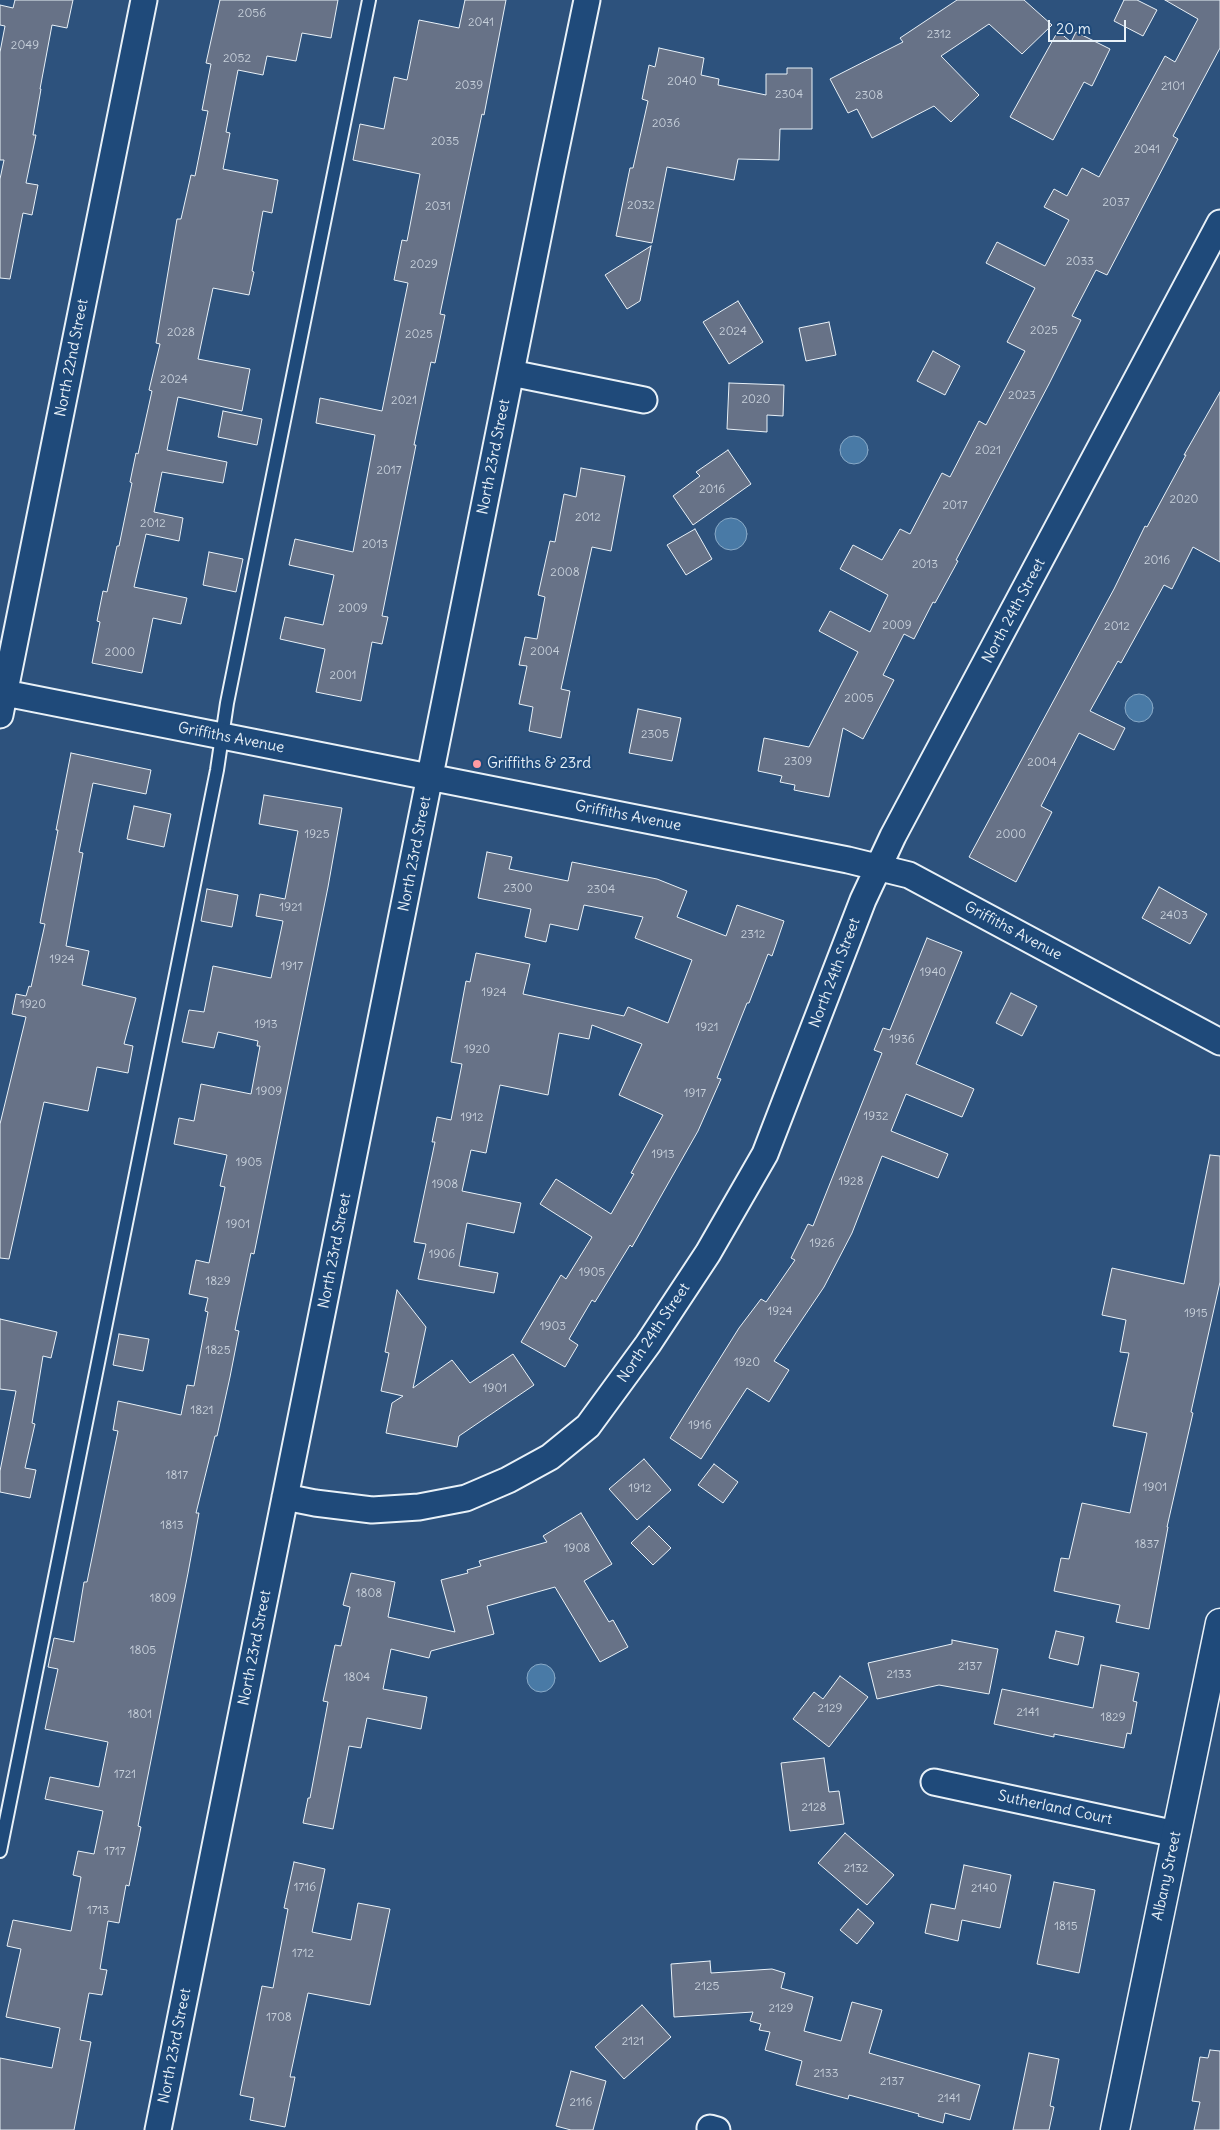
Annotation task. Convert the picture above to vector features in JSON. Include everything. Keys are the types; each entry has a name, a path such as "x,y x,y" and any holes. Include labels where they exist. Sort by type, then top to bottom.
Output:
{"street":[{"name":"North 22nd Street","path":"2,700 144,0"},
{"name":"North 23rd Street","path":"158,2130 587,0"},
{"name":"North 24th Street","path":"285,1497 315,1503 372,1510 419,1507 466,1498 508,1480 550,1457 588,1426 648,1344 708,1253 765,1154 860,909 893,836 1220,223"},
{"path":"512,373 644,400"},
{"name":"Griffiths Avenue","path":"2,700 221,736 879,868 909,876 1220,1042"},
{"name":"Albany Street","path":"1115,2130 1220,1623"},
{"name":"Sutherland Court","path":"934,1782 1176,1834"}],"lane":[{"path":"0,1851 369,0"}],"water":[{"path":"854,436 864,440 868,450 864,460 854,464 844,460 840,450 844,440"},
{"path":"731,518 737,519 742,523 746,528 746,540 742,545 737,549 731,550 725,549 720,545 716,540 715,534 716,528 720,523 725,519"},
{"path":"1139,694 1149,698 1153,708 1149,718 1139,722 1129,718 1125,708 1129,698"},
{"path":"541,1664 551,1668 555,1678 551,1688 541,1692 531,1688 527,1678 531,1668"}],"building":[{"path":"15,0 73,0 67,28 52,25 33,135 36,135 26,183 38,185 32,215 23,213 10,279 0,278 0,179 4,160 0,160 0,52 5,26 0,25 0,5 13,8"},
{"path":"220,0 338,0 331,38 302,33 296,61 267,56 263,75 238,70 226,132 230,133 223,169 278,180 272,213 263,211 249,295 213,288 198,359 250,369 242,411 178,397 167,450 227,462 223,483 162,472 154,512 183,518 179,541 146,534 134,587 187,598 181,624 153,618 142,673 92,663 100,622 97,621 103,591 107,592 117,546 119,546 136,453 138,454 152,391 149,390 160,344 156,343 177,219 181,219 191,175 195,176 208,111 202,110 211,64 206,63"},
{"path":"465,0 506,0 484,115 482,114 440,314 445,315 435,363 431,362 414,445 416,445 382,616 388,617 382,644 372,642 361,701 316,692 325,649 280,639 285,617 323,625 334,575 289,565 295,539 353,552 375,435 316,423 320,398 382,411 408,283 394,280 402,240 407,241 420,174 353,160 360,124 384,129 394,77 407,80 419,20 459,28"},
{"path":"957,0 1024,0 1052,25 1022,54 989,24 941,56 979,95 951,122 934,106 872,138 857,109 848,113 830,79 903,42 900,38"},
{"path":"1124,0 1137,0 1157,10 1143,36 1114,21"},
{"path":"1165,0 1220,0 1220,48 1173,136 1178,139 1107,275 1096,270 1072,316 1081,320 935,603 933,602 914,639 904,634 883,675 894,680 863,739 843,728 829,797 794,790 795,785 780,782 782,776 758,771 764,738 809,747 858,652 819,631 830,611 870,632 888,595 840,569 853,545 882,560 900,529 910,534 942,473 950,477 979,421 986,425 1025,351 1007,342 1035,288 986,263 997,242 1045,266 1069,220 1044,207 1054,189 1067,196 1082,168 1099,177 1165,56 1175,62 1198,19"},
{"path":"1058,31 1071,42 1076,32 1110,49 1092,86 1084,82 1053,140 1010,117"},
{"path":"659,48 704,58 701,75 719,79 718,85 766,95 766,74 787,74 787,68 812,68 812,129 780,129 779,160 738,159 734,180 667,167 652,243 616,236 630,168 633,168 648,101 642,99 649,65 655,67"},
{"path":"651,246 640,301 627,309 605,275"},
{"path":"738,301 763,342 729,364 703,322"},
{"path":"829,322 836,355 806,361 799,328"},
{"path":"933,351 960,366 945,395 917,381"},
{"path":"729,383 784,385 783,416 767,415 767,432 727,429"},
{"path":"1220,392 1220,562 1193,547 1172,589 1164,585 1121,663 1118,661 1090,711 1125,728 1114,750 1079,733 1041,806 1052,812 1016,882 969,857 1114,589 1145,526 1147,527 1186,455 1184,455"},
{"path":"223,411 262,419 257,445 218,437"},
{"path":"728,450 751,484 693,525 673,496 700,476 696,472"},
{"path":"581,468 625,476 611,551 592,547 561,689 570,691 561,738 529,731 533,707 519,704 527,666 519,665 525,637 537,639 545,597 538,595 550,541 555,542 564,494 576,497"},
{"path":"695,529 712,559 686,575 667,545"},
{"path":"209,552 243,559 236,592 203,585"},
{"path":"638,709 681,718 672,761 629,753"},
{"path":"71,753 151,770 146,794 93,783 79,852 83,853 66,946 89,951 82,985 136,998 124,1044 133,1046 128,1073 97,1067 88,1111 44,1102 9,1259 0,1258 0,1124 26,1017 12,1014 16,994 26,996 29,986 31,987 45,924 40,923"},
{"path":"264,795 342,808 328,887 254,1254 251,1253 235,1330 239,1331 230,1377 217,1436 215,1436 196,1513 199,1513 138,1826 141,1827 129,1886 126,1885 119,1923 108,1921 100,1969 107,1970 102,1995 89,1993 80,2040 91,2042 74,2130 0,2130 0,2058 52,2068 60,2028 6,2017 21,1949 7,1946 13,1920 71,1931 81,1877 73,1875 78,1851 94,1854 103,1811 45,1799 50,1777 99,1787 108,1742 45,1729 58,1669 48,1667 54,1638 74,1642 84,1582 87,1582 118,1431 113,1430 118,1401 181,1415 187,1385 194,1386 208,1312 205,1311 208,1298 189,1294 196,1260 209,1263 225,1187 220,1186 227,1155 174,1144 179,1118 194,1121 201,1084 251,1094 260,1046 257,1046 258,1041 218,1032 214,1048 182,1042 189,1010 204,1012 213,966 271,978 283,921 256,916 260,894 285,899 298,831 259,824"},
{"path":"134,806 171,814 164,847 127,839"},
{"path":"487,852 512,857 509,869 568,881 572,862 657,879 687,891 677,917 726,936 737,905 784,921 772,956 768,954 749,1003 747,1003 717,1078 721,1079 698,1131 632,1247 630,1245 595,1302 592,1300 569,1339 578,1345 565,1367 521,1342 561,1275 566,1279 592,1237 540,1204 556,1179 611,1214 634,1174 631,1173 663,1115 619,1095 642,1044 592,1025 589,1039 559,1033 548,1095 500,1085 486,1153 471,1150 462,1191 521,1203 514,1233 467,1223 459,1266 498,1273 494,1293 418,1279 426,1244 414,1242 435,1142 432,1142 437,1117 451,1120 462,1064 451,1062 466,981 470,982 476,953 530,964 523,994 624,1016 628,1007 668,1023 692,960 635,938 643,917 584,905 578,930 550,924 546,942 525,937 531,909 478,898"},
{"path":"1159,887 1207,914 1190,944 1142,918"},
{"path":"207,889 238,895 232,927 201,921"},
{"path":"927,938 962,952 916,1064 974,1089 962,1117 906,1094 891,1131 948,1154 938,1178 882,1156 852,1233 824,1287 774,1361 789,1370 769,1402 747,1388 701,1459 670,1438 739,1328 761,1299 766,1302 795,1260 791,1258 808,1224 813,1226 882,1053 874,1050 883,1028 890,1030"},
{"path":"1011,993 1037,1006 1022,1036 996,1023"},
{"path":"1210,1155 1220,1156 1220,1282 1167,1527 1149,1629 1116,1622 1120,1605 1054,1591 1061,1558 1069,1559 1082,1503 1130,1513 1147,1433 1113,1426 1129,1353 1120,1352 1126,1320 1102,1315 1112,1268 1184,1284"},
{"path":"397,1290 426,1327 413,1388 452,1360 470,1383 513,1354 534,1385 459,1436 457,1447 386,1433 392,1403 403,1396 381,1391 389,1353 385,1352"},
{"path":"0,1319 57,1332 51,1358 43,1356 32,1423 35,1424 25,1468 36,1470 30,1498 0,1492 0,1471 16,1391 0,1389"},
{"path":"119,1334 149,1339 143,1371 113,1365"},
{"path":"644,1459 671,1490 637,1520 609,1489"},
{"path":"714,1464 738,1482 723,1503 698,1485"},
{"path":"581,1513 612,1564 584,1581 609,1622 613,1620 628,1647 600,1662 555,1587 487,1606 494,1634 431,1651 429,1658 391,1649 383,1689 427,1697 421,1729 367,1718 361,1748 349,1746 333,1829 303,1823 308,1798 310,1798 328,1702 323,1701 335,1645 341,1646 350,1607 343,1605 351,1573 395,1582 388,1617 455,1632 441,1580 468,1573 467,1570 481,1566 479,1561 547,1542 543,1536"},
{"path":"649,1526 671,1548 653,1565 631,1543"},
{"path":"1056,1631 1084,1637 1078,1665 1049,1658"},
{"path":"952,1640 998,1649 989,1694 939,1685 877,1699 868,1663 952,1644"},
{"path":"1101,1665 1139,1673 1133,1701 1137,1702 1131,1734 1127,1733 1124,1748 1054,1734 1054,1737 994,1724 1002,1689 1093,1708"},
{"path":"840,1676 868,1697 829,1747 793,1719 814,1692 823,1699"},
{"path":"824,1758 829,1792 839,1791 844,1824 790,1831 781,1763"},
{"path":"845,1833 894,1875 867,1905 818,1863"},
{"path":"294,1862 325,1869 312,1932 351,1940 358,1903 390,1909 370,2005 308,1993 290,2077 295,2077 285,2127 250,2120 254,2098 240,2095 262,1986 273,1988 288,1909 284,1908"},
{"path":"964,1865 1011,1875 1000,1928 962,1920 958,1941 925,1933 931,1904 955,1909"},
{"path":"1054,1882 1095,1890 1079,1973 1037,1964"},
{"path":"858,1909 874,1923 857,1944 840,1930"},
{"path":"710,1961 711,1973 772,1969 785,1973 781,1988 813,1997 804,2031 841,2041 852,2002 882,2010 869,2053 980,2085 970,2120 945,2113 943,2123 918,2116 919,2114 849,2095 848,2099 796,2085 802,2061 765,2050 770,2032 759,2030 761,2024 750,2021 753,2012 674,2017 671,1964"},
{"path":"642,2005 671,2037 624,2079 595,2047"},
{"path":"1210,2050 1220,2051 1220,2130 1194,2130 1200,2102 1192,2101 1200,2057 1208,2058"},
{"path":"1029,2053 1059,2059 1050,2106 1054,2107 1049,2130 1013,2130"},
{"path":"571,2071 606,2081 593,2130 571,2130 556,2126"}],"place":[{"name":"Griffiths & 23rd","path":"477,764"}]}
